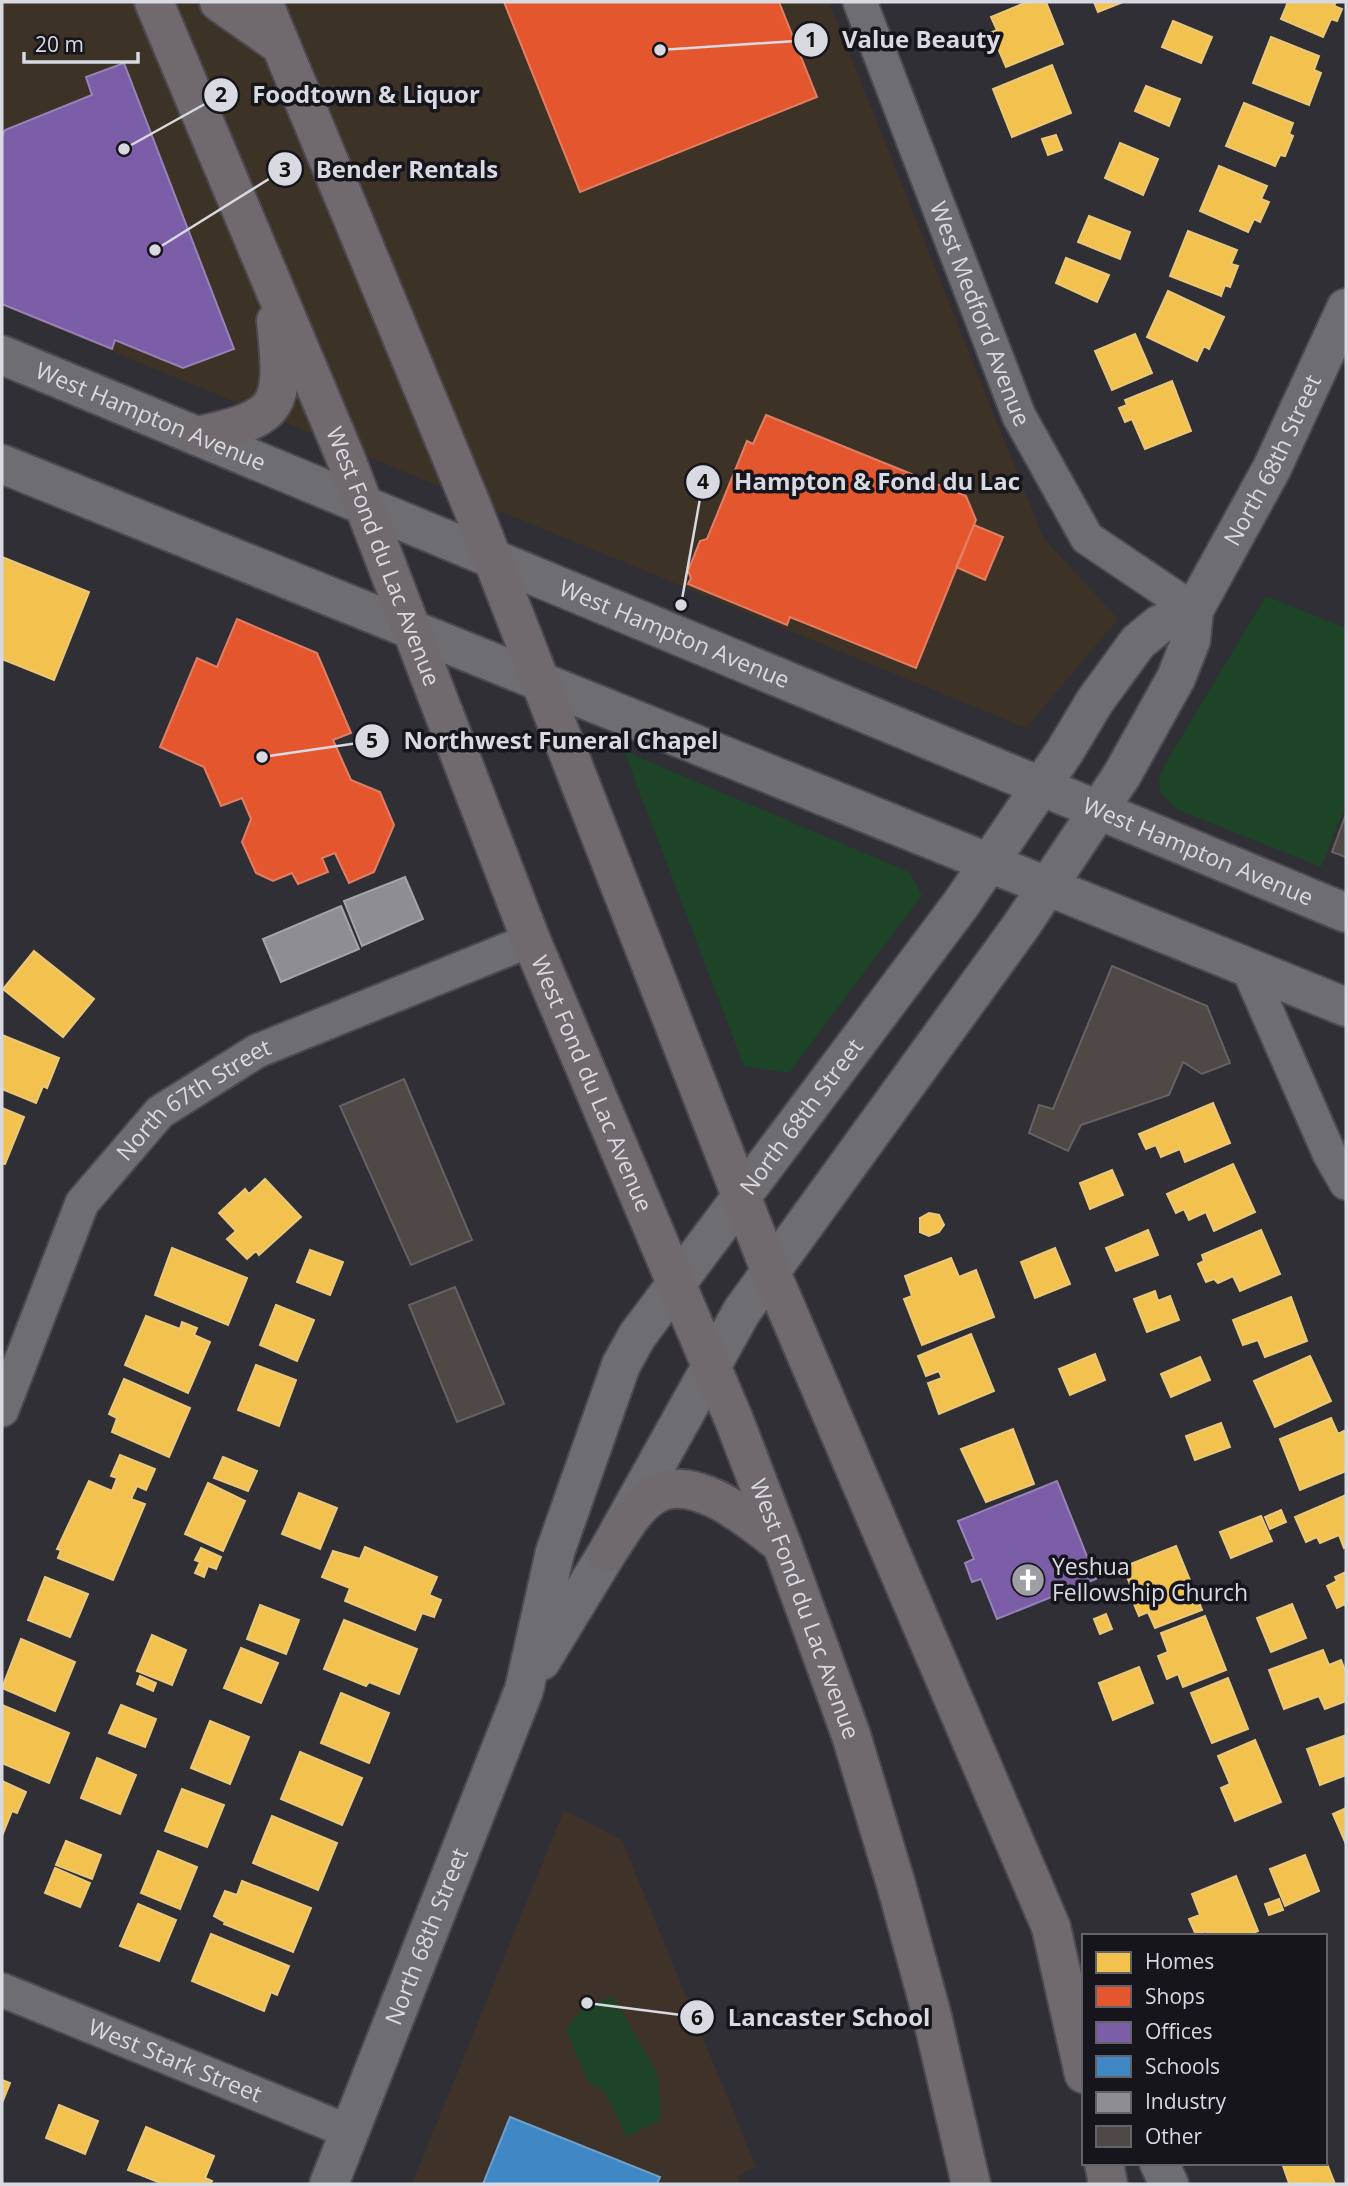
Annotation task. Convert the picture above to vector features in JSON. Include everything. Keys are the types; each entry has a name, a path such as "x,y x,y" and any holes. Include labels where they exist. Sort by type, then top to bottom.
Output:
{"main road":[{"name":"West Fond du Lac Avenue","path":"154,2 346,459 531,940 710,1363 782,1545 851,1735 896,1884 931,2012 971,2184"},
{"path":"219,2 280,46"},
{"path":"263,2 473,509 490,559 771,1270 1051,1927 1082,2065"},
{"path":"197,436 241,427 256,420 276,400 282,375 273,284"},
{"path":"607,1553 635,1512 654,1495 668,1490 695,1491 714,1498 747,1517 782,1545"},
{"path":"1104,2165 1108,2184"}],"street":[{"name":"West Medford Avenue","path":"860,2 1019,416 1087,538 1194,610"},
{"name":"North 68th Street","path":"524,1690 607,1553 710,1363 771,1270 1047,887 1098,810 1176,678 1191,640 1194,610 1272,468 1346,308"},
{"name":"West Hampton Avenue","path":"2,355 1346,912"},
{"path":"2,464 1346,1007"},
{"name":"North 68th Street","path":"329,2184 524,1690 555,1552 621,1365 636,1336 988,863 1041,787 1095,701 1138,642 1160,624 1194,610"},
{"name":"North 67th Street","path":"2,1410 82,1203 160,1112 257,1051 531,940"},
{"path":"1248,968 1329,1153 1346,1183"},
{"path":"1051,1927 1082,1995"},
{"name":"West Stark Street","path":"2,1990 350,2132"},
{"path":"1160,2165 1169,2184"}],"shaded area":[{"path":"2,2 829,2 1043,537 1118,619 1026,728 2,306"},
{"path":"564,1810 622,1840 756,2167 738,2176 740,2184 412,2184"}],"green space":[{"path":"1266,596 1346,628 1346,804 1321,867 1176,809 1160,792 1159,779 1166,762"},
{"path":"624,751 909,872 922,895 789,1073 744,1066"},
{"path":"613,1996 657,2073 661,2119 627,2137 604,2091 588,2082 566,2029 582,2010"}],"building: Homes":[{"path":"1027,2 1046,2 1063,44 1006,67 998,48 989,51 983,36 997,30 991,17"},
{"path":"1094,2 1123,2 1098,12"},
{"path":"1288,2 1336,2 1334,6 1342,9 1337,21 1331,19 1323,37 1281,19"},
{"path":"1173,21 1212,37 1201,63 1162,47"},
{"path":"1271,37 1319,56 1314,70 1321,73 1309,105 1253,83"},
{"path":"1052,65 1071,113 1012,137 993,89"},
{"path":"1146,86 1180,99 1169,126 1135,111"},
{"path":"1244,103 1293,123 1289,134 1293,136 1285,156 1280,155 1275,166 1226,146"},
{"path":"1056,135 1062,150 1048,155 1042,139"},
{"path":"1120,143 1158,159 1143,195 1105,178"},
{"path":"1219,166 1267,186 1261,199 1269,202 1260,222 1254,219 1248,232 1200,211"},
{"path":"1089,216 1130,232 1120,259 1078,242"},
{"path":"1188,231 1237,250 1231,264 1238,266 1230,287 1225,285 1221,296 1170,276"},
{"path":"1066,258 1109,275 1097,302 1056,283"},
{"path":"1168,291 1224,317 1209,349 1204,346 1197,361 1147,337"},
{"path":"1135,334 1152,373 1112,390 1095,351"},
{"path":"1172,381 1191,431 1145,449 1132,419 1125,422 1119,408 1127,405 1125,400"},
{"path":"2,557 89,592 54,680 2,659"},
{"path":"34,951 94,999 63,1037 3,989"},
{"path":"2,1035 59,1058 47,1088 43,1086 36,1103 2,1089"},
{"path":"1213,1103 1230,1143 1185,1162 1180,1149 1161,1157 1156,1145 1146,1149 1139,1134"},
{"path":"2,1108 24,1117 5,1164 2,1163"},
{"path":"1233,1164 1255,1212 1214,1231 1206,1212 1189,1220 1184,1209 1176,1213 1167,1194"},
{"path":"1112,1170 1123,1195 1090,1209 1080,1183"},
{"path":"265,1179 301,1217 259,1255 256,1251 247,1259 227,1239 236,1231 219,1213 245,1189 249,1194"},
{"path":"929,1213 939,1215 944,1225 939,1232 929,1236 920,1232 920,1218"},
{"path":"1148,1230 1158,1255 1116,1271 1106,1248"},
{"path":"1261,1230 1280,1274 1240,1291 1233,1276 1218,1283 1214,1279 1206,1282 1198,1264 1204,1261 1202,1255"},
{"path":"172,1248 247,1278 228,1325 155,1295"},
{"path":"1055,1248 1070,1284 1035,1298 1021,1262"},
{"path":"310,1250 343,1262 330,1295 297,1282"},
{"path":"951,1258 959,1277 976,1270 994,1317 922,1345 904,1299 912,1296 905,1276"},
{"path":"1155,1291 1158,1301 1170,1296 1179,1320 1147,1332 1134,1299"},
{"path":"1291,1297 1307,1341 1265,1357 1258,1340 1243,1345 1233,1320"},
{"path":"276,1305 314,1320 297,1361 260,1345"},
{"path":"146,1316 180,1329 182,1322 197,1328 194,1335 210,1342 188,1393 125,1365"},
{"path":"971,1334 994,1391 939,1414 928,1383 942,1378 939,1371 926,1376 918,1356"},
{"path":"1095,1354 1105,1380 1070,1395 1059,1369"},
{"path":"1310,1356 1331,1401 1275,1427 1254,1381"},
{"path":"1200,1357 1210,1380 1171,1397 1161,1374"},
{"path":"256,1365 296,1380 279,1426 238,1410"},
{"path":"124,1379 190,1408 169,1457 112,1432 117,1418 109,1414"},
{"path":"1331,1418 1338,1434 1344,1431 1346,1437 1346,1471 1300,1490 1280,1439"},
{"path":"1221,1423 1230,1447 1195,1460 1186,1436"},
{"path":"1013,1429 1034,1484 986,1502 961,1449"},
{"path":"120,1455 155,1469 146,1490 137,1486 131,1499 145,1504 113,1580 58,1558 61,1550 57,1549 89,1481 112,1491 117,1478 111,1476"},
{"path":"223,1457 257,1471 248,1491 214,1478"},
{"path":"208,1483 245,1501 223,1551 185,1534"},
{"path":"299,1493 337,1508 320,1549 282,1534"},
{"path":"1346,1495 1346,1547 1344,1548 1339,1535 1320,1543 1317,1537 1306,1542 1295,1517"},
{"path":"1281,1510 1286,1522 1270,1529 1265,1517"},
{"path":"1261,1516 1272,1541 1231,1558 1220,1532"},
{"path":"1176,1546 1202,1610 1155,1628 1148,1612 1139,1616 1131,1597 1141,1593 1139,1585 1131,1587 1125,1571 1130,1569 1128,1565"},
{"path":"365,1547 437,1577 429,1595 441,1600 434,1617 422,1613 415,1630 345,1601 350,1588 322,1577 333,1551 360,1559"},
{"path":"201,1548 221,1557 216,1569 208,1566 204,1577 195,1573 200,1562 195,1560"},
{"path":"1346,1572 1346,1607 1345,1604 1337,1608 1327,1586 1337,1581 1335,1577"},
{"path":"45,1577 88,1594 70,1637 28,1620"},
{"path":"1292,1604 1306,1638 1271,1652 1257,1618"},
{"path":"260,1605 299,1620 286,1654 247,1639"},
{"path":"1106,1614 1112,1629 1100,1634 1094,1619"},
{"path":"1205,1616 1226,1670 1183,1687 1178,1674 1167,1679 1158,1656 1168,1652 1161,1633"},
{"path":"344,1620 417,1649 399,1694 369,1682 366,1686 324,1669"},
{"path":"152,1635 186,1650 172,1685 137,1671"},
{"path":"21,1639 75,1662 55,1711 2,1688"},
{"path":"241,1648 278,1663 261,1703 224,1688"},
{"path":"1323,1650 1329,1665 1341,1660 1346,1673 1346,1701 1325,1709 1319,1696 1284,1709 1269,1670"},
{"path":"1139,1667 1153,1703 1113,1720 1099,1683"},
{"path":"140,1676 156,1683 153,1691 137,1684"},
{"path":"1228,1678 1248,1729 1212,1743 1191,1693"},
{"path":"341,1693 389,1713 369,1763 321,1743"},
{"path":"2,1705 69,1733 49,1783 2,1763"},
{"path":"121,1705 156,1719 145,1747 109,1733"},
{"path":"210,1721 249,1737 230,1784 191,1768"},
{"path":"1344,1736 1346,1775 1320,1785 1307,1749"},
{"path":"1255,1740 1281,1802 1235,1821 1221,1788 1230,1784 1218,1756"},
{"path":"300,1752 362,1778 342,1825 281,1799"},
{"path":"97,1758 136,1775 120,1814 81,1798"},
{"path":"2,1781 26,1792 17,1813 12,1811 2,1836"},
{"path":"182,1789 224,1805 207,1847 165,1831"},
{"path":"1346,1808 1346,1844 1333,1814"},
{"path":"272,1816 337,1843 318,1890 253,1863"},
{"path":"66,1841 101,1855 92,1879 56,1865"},
{"path":"158,1851 197,1867 180,1909 141,1893"},
{"path":"1305,1855 1319,1891 1285,1906 1270,1869"},
{"path":"55,1868 90,1883 80,1907 45,1893"},
{"path":"1236,1876 1258,1931 1251,1934 1207,1934 1206,1931 1196,1934 1189,1919 1200,1915 1192,1894"},
{"path":"242,1881 311,1908 293,1952 224,1924 225,1922 214,1916 225,1891 237,1895"},
{"path":"1279,1899 1283,1910 1269,1915 1265,1904"},
{"path":"138,1904 176,1920 159,1961 120,1946"},
{"path":"211,1934 289,1966 277,1995 271,1992 264,2011 192,1981"},
{"path":"2,2080 10,2083 2,2103"},
{"path":"59,2105 98,2121 85,2154 46,2138"},
{"path":"146,2127 214,2156 205,2178 212,2181 210,2184 163,2184 128,2170"},
{"path":"1327,2164 1335,2184 1289,2183 1283,2165"}],"building: Shops":[{"path":"504,2 779,2 817,97 580,192"},
{"path":"766,415 966,496 976,520 916,668 790,617 787,625 688,584 691,578 688,571 700,541 707,539 747,441 753,444"},
{"path":"974,525 1003,537 985,580 956,567"},
{"path":"237,619 317,653 351,733 333,740 351,780 380,792 394,825 374,872 349,883 335,853 322,858 328,872 298,884 292,873 273,881 256,873 242,842 251,819 242,798 221,806 204,767 160,747 197,658 217,667"}],"building: Offices":[{"path":"124,63 234,349 183,368 115,340 112,349 2,304 2,136 5,130 92,95 86,77"},
{"path":"1057,1481 1096,1579 997,1619 981,1579 972,1582 965,1563 974,1559 958,1521"}],"building: Schools":[{"path":"510,2117 660,2177 657,2184 483,2184"}],"building: Industry":[{"path":"405,877 423,919 362,946 344,901"},
{"path":"341,906 359,949 281,982 263,939"}],"building: Other":[{"path":"1346,814 1346,857 1332,852"},
{"path":"1112,966 1207,1006 1230,1063 1202,1074 1183,1062 1169,1095 1081,1125 1068,1151 1029,1133 1039,1105 1053,1109"},
{"path":"404,1079 472,1240 411,1265 340,1106"},
{"path":"455,1287 504,1404 457,1422 409,1305"}],"place":[{"name":"Value Beauty","path":"660,50"},
{"name":"Foodtown & Liquor","path":"124,149"},
{"name":"Bender Rentals","path":"155,250"},
{"name":"Hampton & Fond du Lac","path":"681,605"},
{"name":"Northwest Funeral Chapel","path":"262,757"},
{"name":"Yeshua Fellowship Church","path":"1028,1580"},
{"name":"Lancaster School","path":"587,2003"}]}
